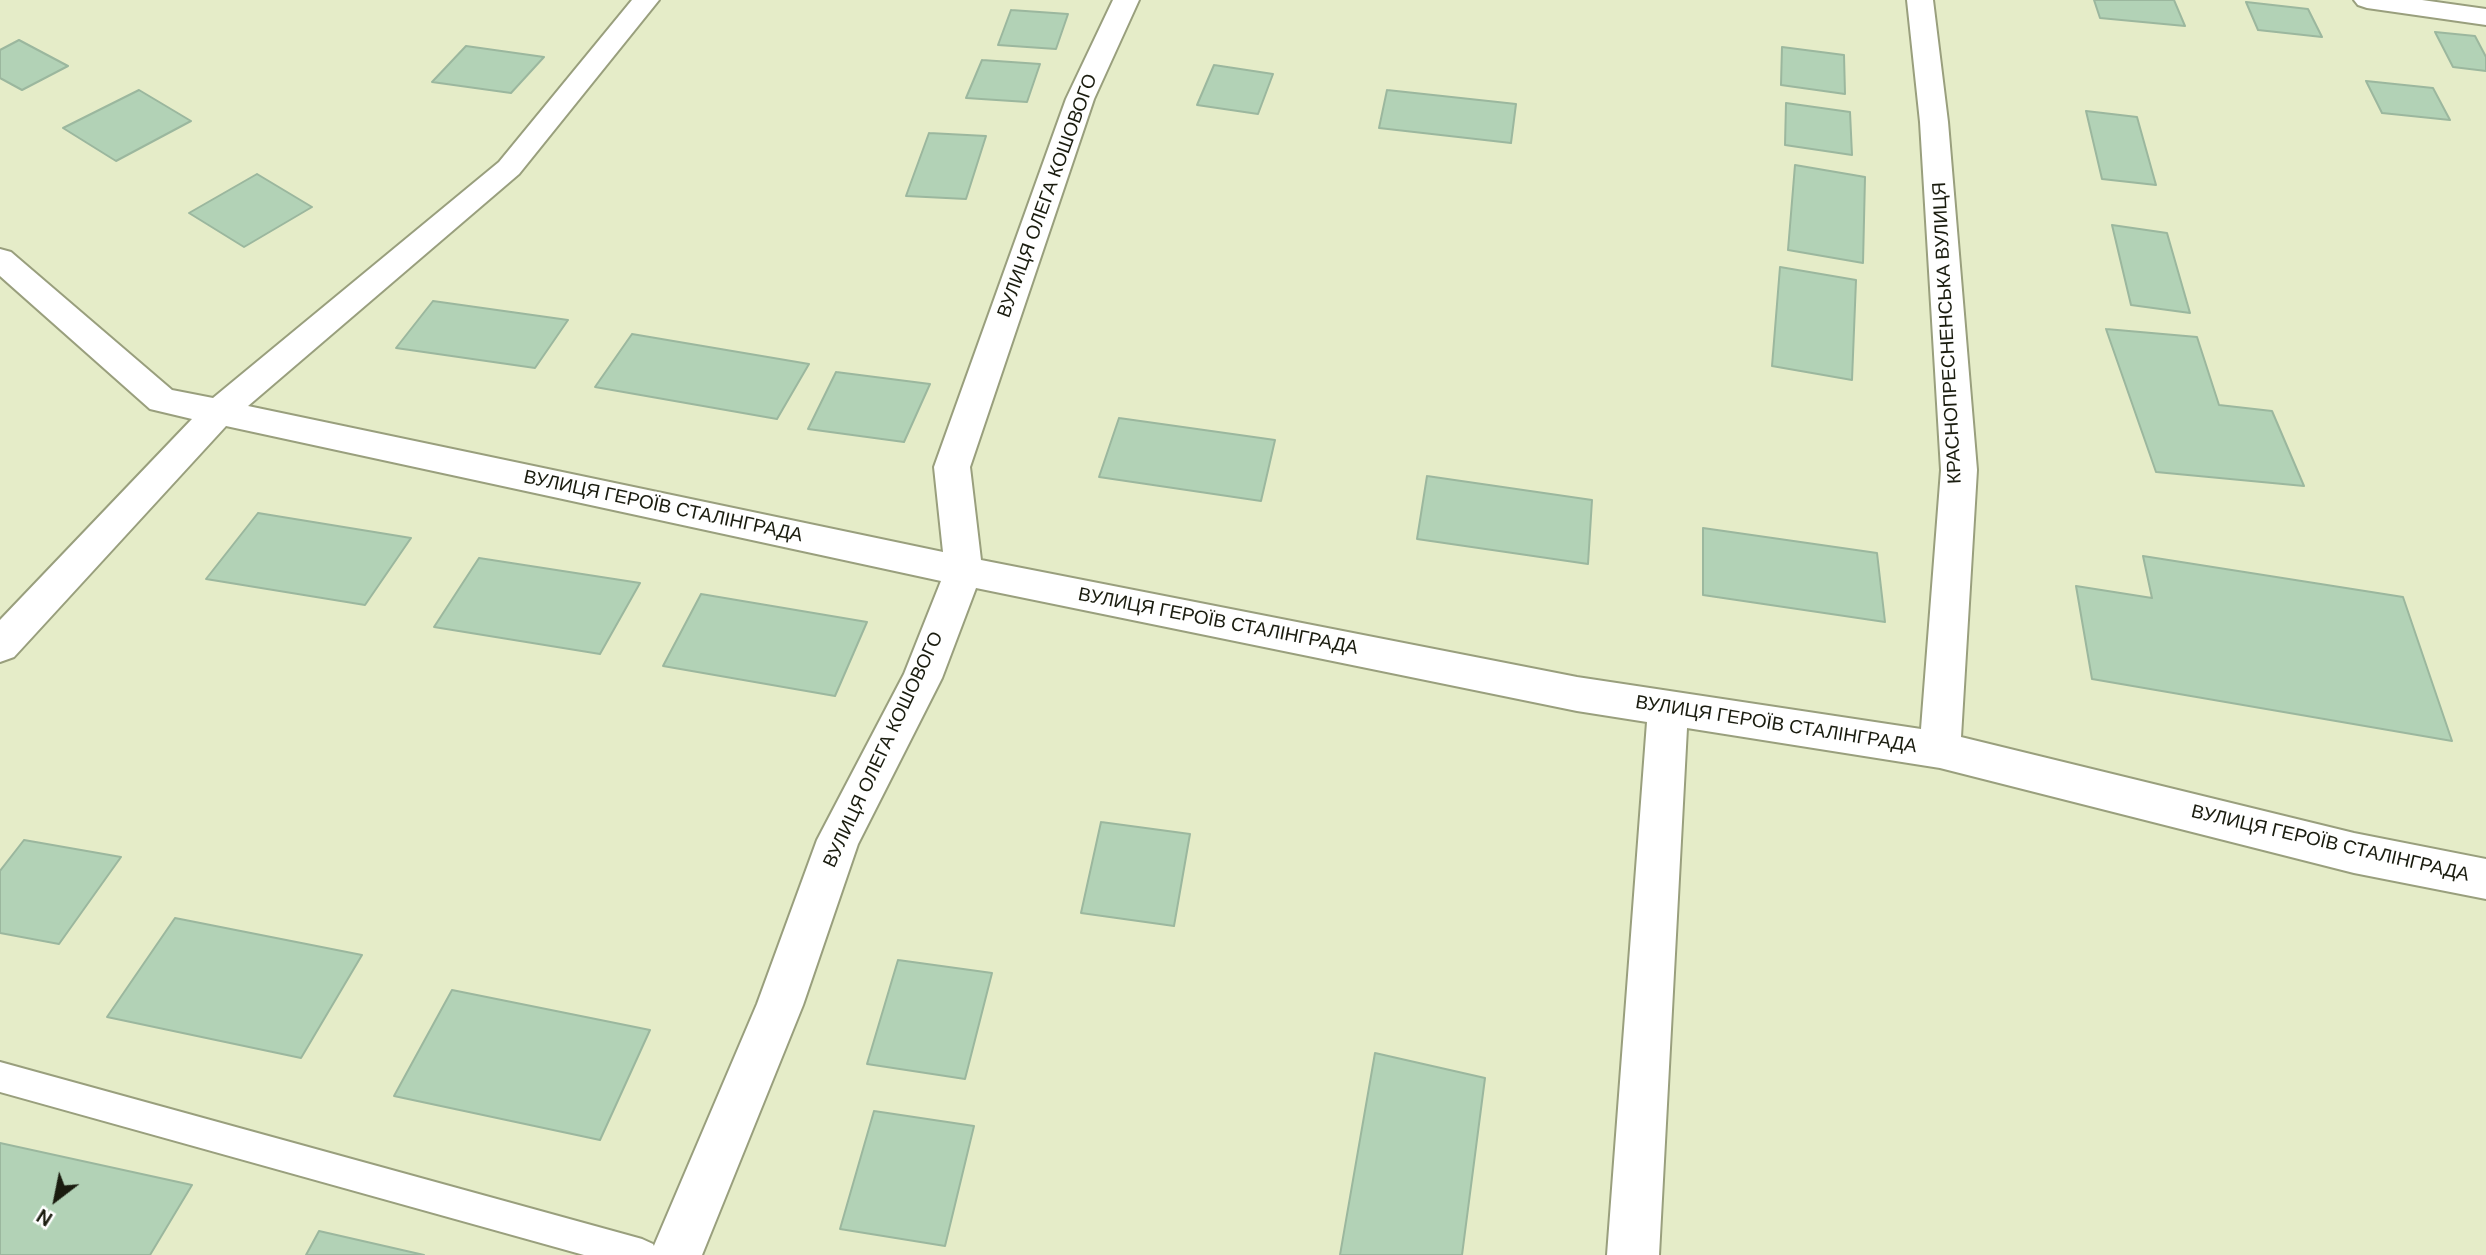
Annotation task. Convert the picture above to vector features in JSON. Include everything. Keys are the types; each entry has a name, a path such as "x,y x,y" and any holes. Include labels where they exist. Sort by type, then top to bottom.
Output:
{"street":[{"path":"0,646 219,412 509,168 646,0"},
{"name":"ВУЛИЦЯ ОЛЕГА КОШОВОГО","path":"676,1255 780,1005 838,840 922,678 964,571 952,467 1080,99 1126,0"},
{"name":"КРАСНОПРЕСНЕНСЬКА ВУЛИЦЯ","path":"1920,0 1934,122 1959,470 1940,750"},
{"path":"2367,0 2486,17"},
{"name":"ВУЛИЦЯ ГЕРОЇВ СТАЛІНГРАДА","path":"0,258 162,400 964,571 1577,694 1940,750 2354,853 2486,879"},
{"path":"1633,1255 1668,708"}],"lane":[{"path":"0,1077 642,1255"}],"building":[{"path":"2094,0 2174,0 2185,26 2100,18"},
{"path":"2246,2 2308,9 2322,37 2258,30"},
{"path":"1011,10 1068,14 1056,49 998,45"},
{"path":"2435,32 2475,36 2486,57 2486,71 2453,67"},
{"path":"19,40 68,66 22,90 0,78 0,50"},
{"path":"466,46 544,57 511,93 432,82"},
{"path":"1782,47 1844,55 1845,94 1781,85"},
{"path":"982,60 1040,64 1027,102 966,98"},
{"path":"1214,65 1273,74 1258,114 1197,105"},
{"path":"2366,81 2433,88 2450,120 2382,113"},
{"path":"139,90 191,121 116,161 63,128"},
{"path":"1387,90 1516,104 1511,143 1379,128"},
{"path":"1786,103 1850,112 1852,155 1785,145"},
{"path":"2086,111 2137,117 2156,185 2102,179"},
{"path":"929,133 986,136 966,199 906,196"},
{"path":"1795,165 1865,177 1863,263 1788,250"},
{"path":"257,174 312,207 244,247 189,213"},
{"path":"2112,225 2167,233 2190,313 2131,305"},
{"path":"1780,267 1856,280 1852,380 1772,366"},
{"path":"433,301 568,320 535,368 396,348"},
{"path":"2106,329 2197,337 2219,405 2272,411 2304,486 2156,472"},
{"path":"632,334 809,364 777,419 595,387"},
{"path":"836,372 930,384 904,442 808,429"},
{"path":"1119,418 1275,440 1261,501 1099,477"},
{"path":"1427,476 1592,500 1588,564 1417,539"},
{"path":"258,513 411,538 365,605 206,579"},
{"path":"1703,528 1877,553 1885,622 1703,595"},
{"path":"2143,556 2403,597 2452,741 2092,679 2076,586 2152,598"},
{"path":"479,558 640,583 600,654 434,627"},
{"path":"701,594 867,622 835,696 663,666"},
{"path":"1101,822 1190,834 1174,926 1081,913"},
{"path":"24,840 121,857 59,944 0,933 0,871"},
{"path":"175,918 362,955 301,1058 107,1017"},
{"path":"898,960 992,973 965,1079 867,1064"},
{"path":"452,990 650,1030 600,1140 394,1096"},
{"path":"1375,1053 1485,1078 1462,1255 1340,1255"},
{"path":"874,1111 974,1126 945,1246 840,1229"},
{"path":"0,1143 192,1185 150,1255 0,1255"},
{"path":"319,1231 424,1255 306,1255"}]}
